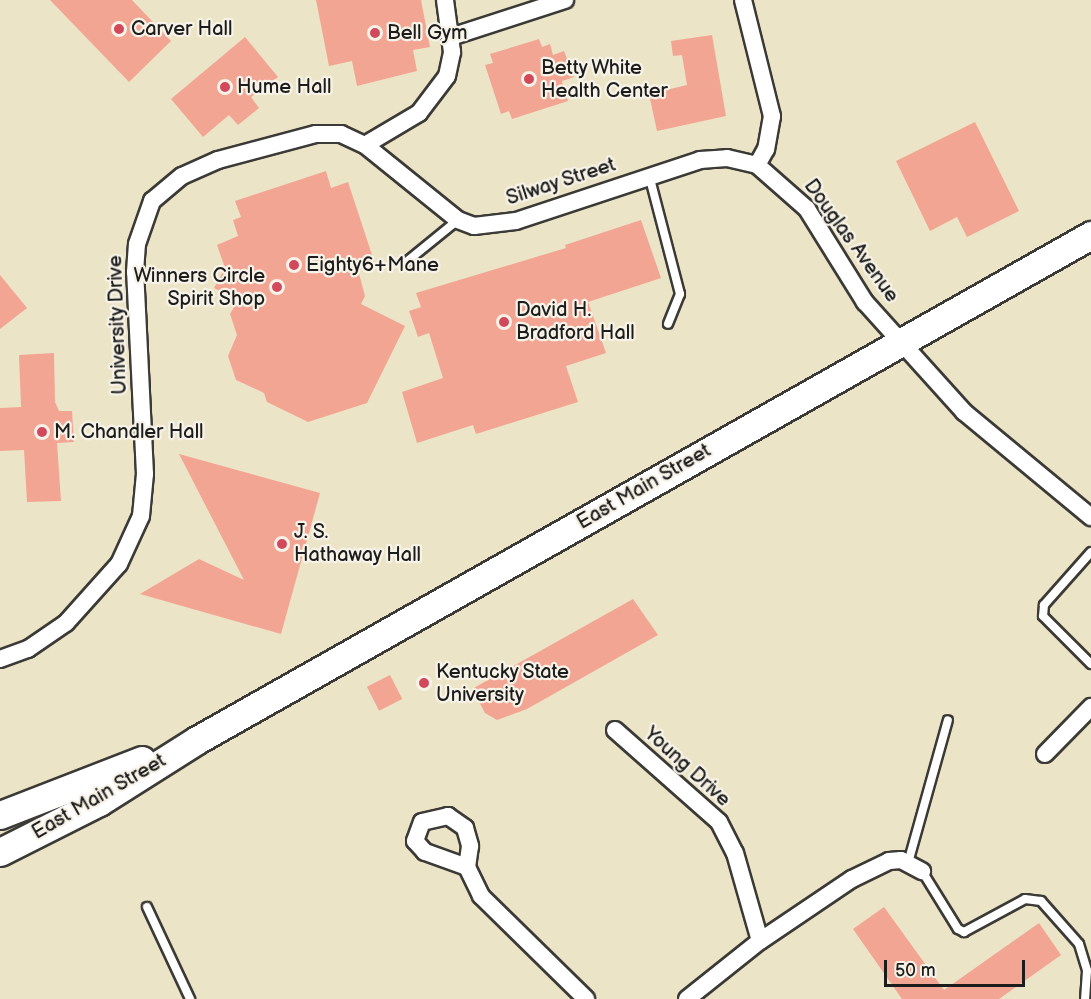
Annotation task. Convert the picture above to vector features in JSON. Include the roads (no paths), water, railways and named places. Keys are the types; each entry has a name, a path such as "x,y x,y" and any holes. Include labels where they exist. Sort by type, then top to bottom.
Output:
{"main road":[{"name":"East Main Street","path":"0,852 99,802 197,740 1091,235"},
{"name":"East Main Street","path":"0,814 197,740"}],"street":[{"path":"445,0 451,37 447,76 435,96 419,113 365,145 458,220"},
{"path":"451,37 565,0"},
{"path":"743,0 772,116 766,149 757,165"},
{"name":"University Drive","path":"0,659 28,650 66,623 119,564 141,516 145,474 135,272 137,244 152,201 182,176 218,160 284,142 316,134 341,134 365,145"},
{"name":"Silway Street","path":"458,220 474,226 516,221 649,175 700,160 727,158 757,165"},
{"name":"Douglas Avenue","path":"757,165 807,208 865,302 903,340 964,412 1091,517"},
{"path":"1045,754 1091,707"},
{"name":"Young Drive","path":"615,730 719,822 735,854 760,941"},
{"path":"687,999 760,941 874,867 890,861 915,867"},
{"path":"467,867 481,896 586,999"}],"lane":[{"path":"649,175 680,294 668,324"},
{"path":"405,263 458,220"},
{"path":"1091,552 1044,604 1043,616 1091,664"},
{"path":"948,720 915,867 958,929 964,932 1025,899 1041,901 1079,944 1087,971 1085,999"},
{"path":"147,907 190,999"}],"place":[{"name":"Carver Hall","path":"119,29"},
{"name":"Bell Gym","path":"375,33"},
{"name":"Betty White Health Center","path":"529,79"},
{"name":"Hume Hall","path":"225,87"},
{"name":"Eighty6+Mane","path":"294,265"},
{"name":"Winners Circle Spirit Shop","path":"277,287"},
{"name":"David H. Bradford Hall","path":"504,322"},
{"name":"M. Chandler Hall","path":"42,432"},
{"name":"J. S. Hathaway Hall","path":"282,544"},
{"name":"Kentucky State University","path":"424,683"}]}
